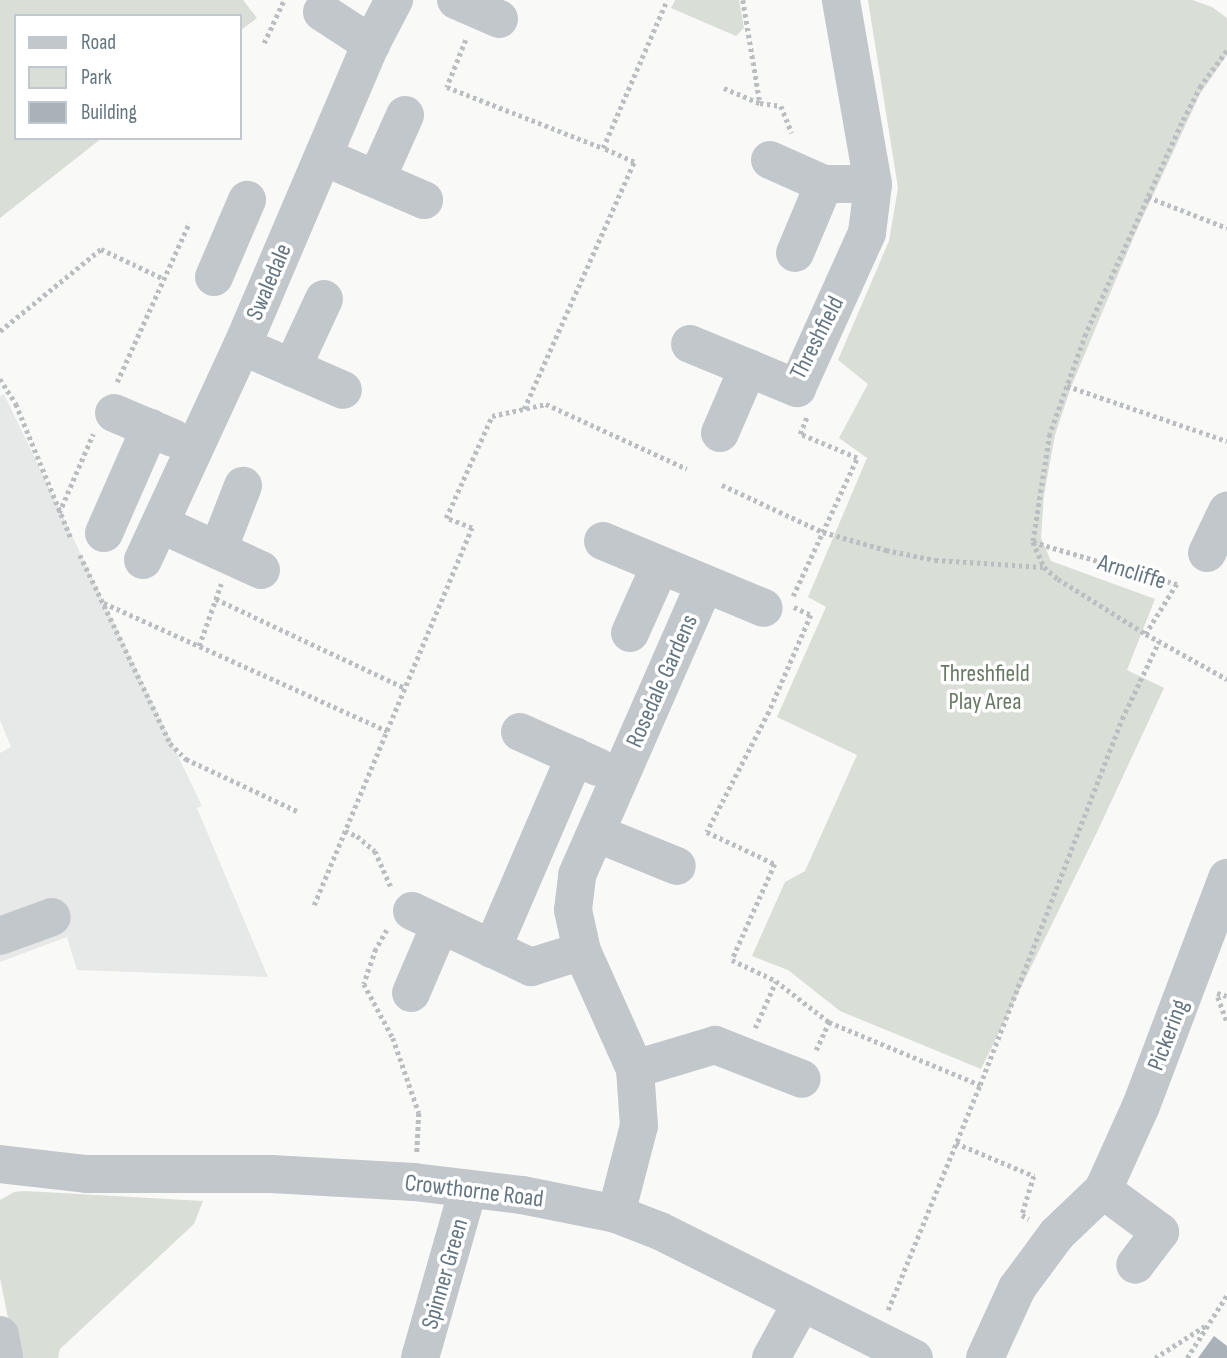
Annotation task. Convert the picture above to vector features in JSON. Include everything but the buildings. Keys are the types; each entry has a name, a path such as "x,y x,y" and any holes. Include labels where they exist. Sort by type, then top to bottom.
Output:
{"street":[{"name":"Swaledale","path":"143,560 242,345 371,44 394,0"},
{"name":"Threshfield","path":"690,344 797,388 867,233 873,184 841,0"},
{"path":"322,12 371,44"},
{"path":"377,178 405,115"},
{"path":"324,158 424,200"},
{"path":"770,160 816,180 873,184"},
{"path":"795,253 816,180"},
{"name":"Swaledale","path":"214,276 243,198 297,218"},
{"path":"292,368 324,299"},
{"name":"Swaledale","path":"242,345 343,390"},
{"path":"720,433 748,368"},
{"path":"108,408 194,448"},
{"path":"104,533 150,428"},
{"path":"160,524 237,559 243,486"},
{"name":"Rosedale Gardens","path":"603,541 764,608"},
{"path":"630,633 660,566"},
{"name":"Rosedale Gardens","path":"616,1214 639,1126 635,1069 582,951 573,910 578,875 704,585"},
{"name":"Rosedale Gardens","path":"520,732 620,777"},
{"path":"492,949 575,757"},
{"path":"598,834 677,866"},
{"name":"Pickering","path":"985,1358 1017,1288 1057,1234 1104,1190 1141,1106 1227,878"},
{"path":"0,936 51,916"},
{"path":"411,993 426,918 531,967 582,951"},
{"path":"635,1069 715,1045 802,1079"},
{"name":"Crowthorne Road","path":"0,1164 86,1174 271,1174 414,1182 522,1195 616,1214 660,1231 874,1340 915,1358"},
{"name":"Spinner Green","path":"420,1358 468,1190"},
{"path":"1104,1190 1160,1232 1135,1265"},
{"path":"771,1358 802,1302"},
{"path":"0,1335 5,1358"}],"path":[{"path":"264,43 284,0"},
{"path":"603,148 667,0"},
{"path":"743,0 760,103"},
{"path":"478,10 447,87 634,162 524,409"},
{"path":"1033,542 1050,433 1086,334 1201,86 1227,51"},
{"path":"723,88 760,103 781,106 816,180"},
{"path":"1148,197 1227,228"},
{"path":"59,513 189,223"},
{"path":"0,331 101,249 164,279"},
{"path":"0,379 16,404 59,513 170,743 186,759 299,812"},
{"path":"1067,386 1227,441"},
{"path":"797,388 813,406 800,435 857,458 789,605 811,615 769,712 707,832 775,864 732,960 776,981 829,1022 980,1085"},
{"path":"314,905 472,528 446,518 492,416 546,404 687,469"},
{"path":"722,485 823,532 886,550 935,560 1044,567"},
{"name":"Arncliffe","path":"1033,542 1044,567 1058,579 1146,634 1227,679"},
{"name":"Arncliffe","path":"1033,542 1177,584 1146,634"},
{"path":"199,646 216,599 237,559"},
{"path":"216,599 405,688"},
{"path":"103,602 387,731"},
{"path":"874,1340 980,1085 1122,719 1159,641"},
{"path":"743,1054 776,981"},
{"path":"1217,993 1227,996"},
{"path":"956,1143 1034,1175 1022,1215 1057,1234"},
{"path":"1187,1358 1227,1295"},
{"path":"1155,1358 1206,1326"}],"shaded area":[{"path":"4,394 202,806 197,808 268,977 77,970 67,937 0,962 0,753 11,747 0,720 0,396"}],"green space":[{"path":"0,0 243,0 257,18 242,29 242,14 14,14 14,140 99,140 0,218"},
{"path":"675,0 739,0 744,28 736,36 671,8"},
{"name":"Threshfield Play Area","path":"868,0 1192,0 1212,7 1227,18 1227,55 1200,94 1135,234 1071,387 1055,435 1044,495 1041,538 1051,561 1155,599 1127,670 1164,688 981,1069 840,1011 788,970 752,956 785,882 805,871 857,755 777,717 826,607 808,597 867,458 839,438 868,384 838,360 889,241 898,188"},
{"path":"14,1192 203,1201 194,1224 60,1349 58,1358 16,1358 0,1278 0,1200"}]}
